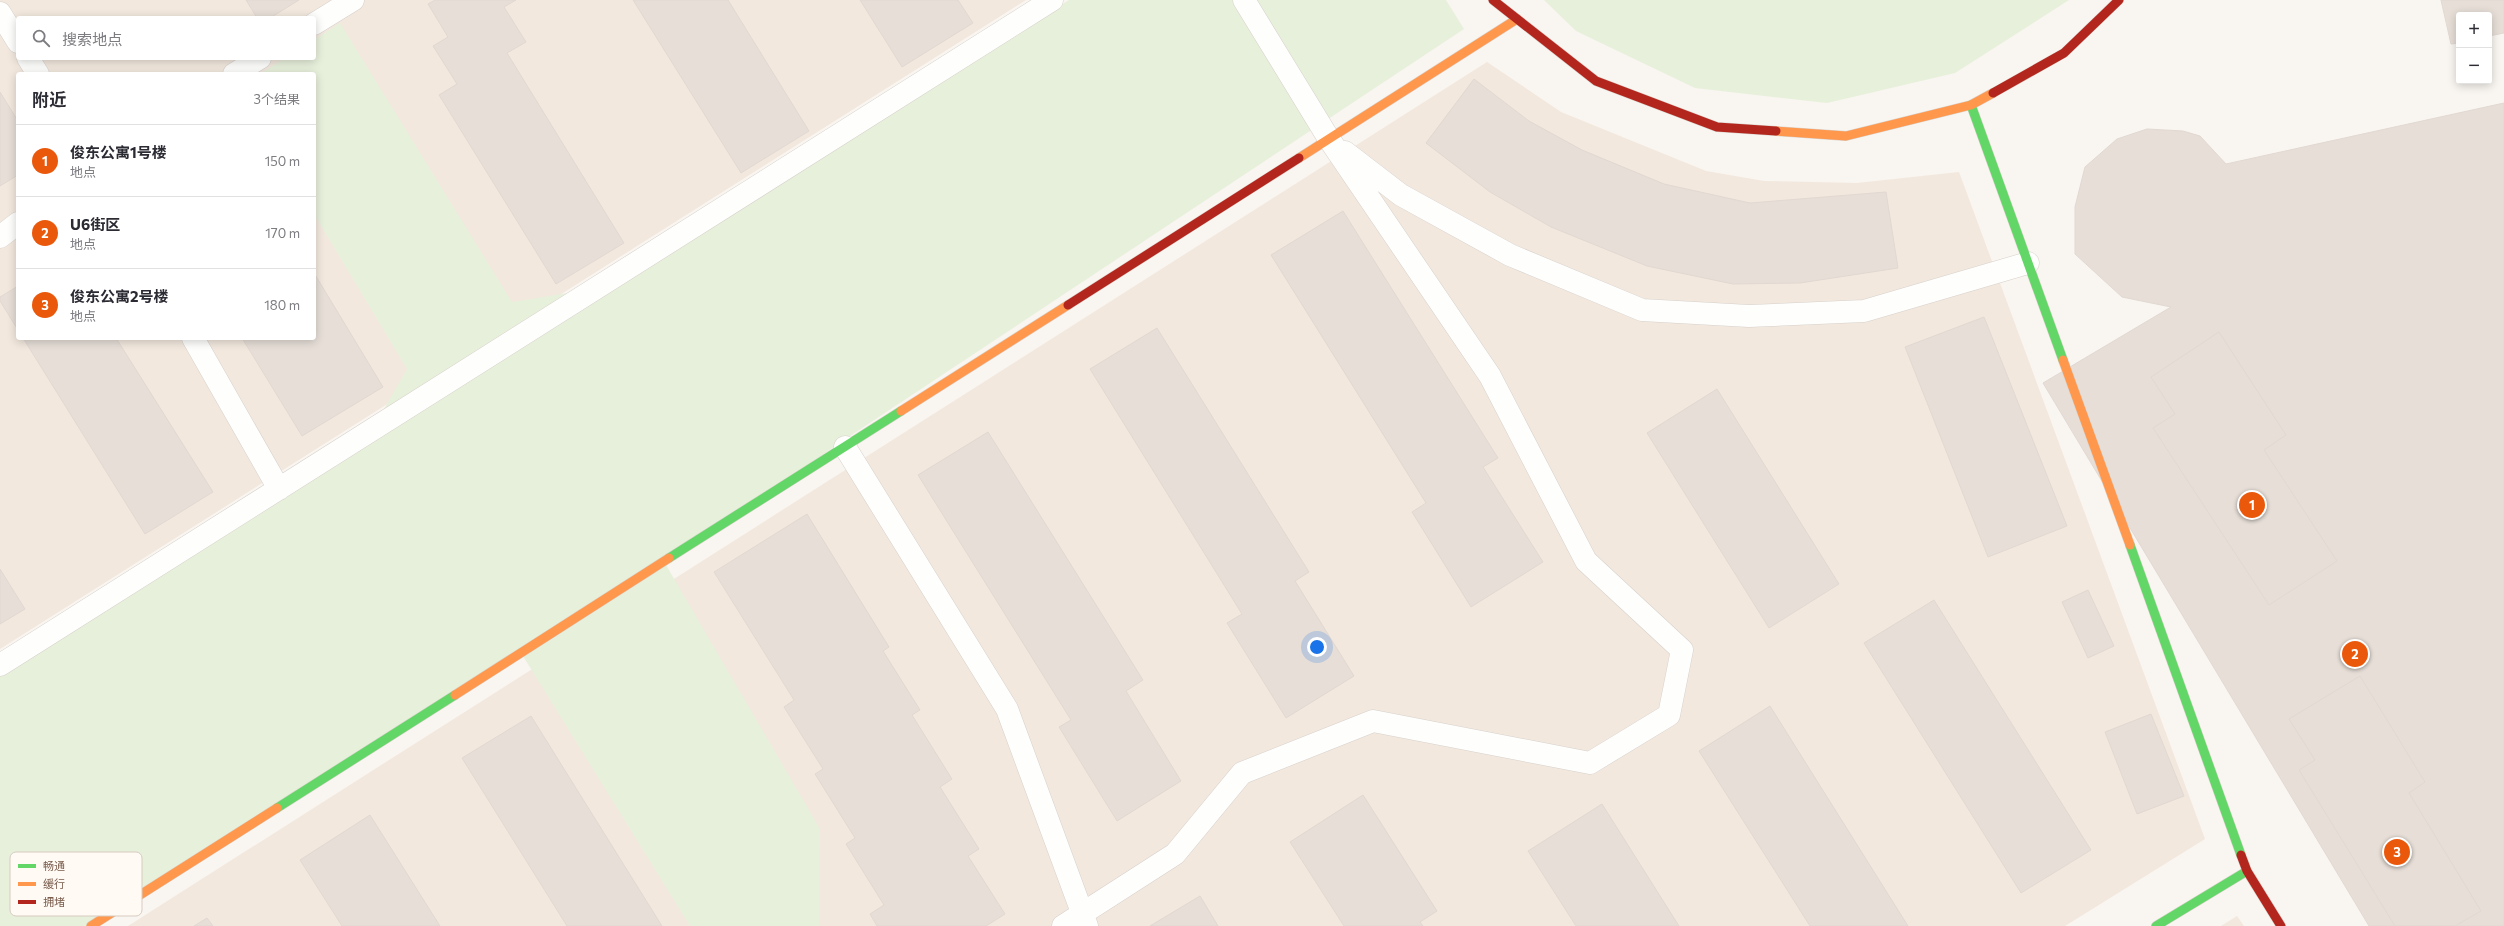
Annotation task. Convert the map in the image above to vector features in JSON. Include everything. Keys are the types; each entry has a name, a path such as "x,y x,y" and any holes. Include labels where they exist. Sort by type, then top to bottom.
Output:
{"street":[{"path":"316,23 353,0"},
{"path":"0,665 1052,0"},
{"path":"1063,926 1085,920 1175,854 1242,773 1373,721 1590,762 1668,715 1682,650 1586,561 1490,376 1329,139 1244,0"},
{"path":"1493,0 1596,81 1717,127 1846,136 1971,105 2064,53 2119,0"},
{"path":"0,13 16,39"},
{"path":"142,894 1517,19"},
{"path":"29,60 37,72"},
{"path":"237,72 257,60"},
{"path":"1971,105 2247,871 2281,926"},
{"path":"1329,139 1401,195 1510,256 1642,310 1749,316 1864,311 2028,263"},
{"path":"0,237 16,225"},
{"path":"194,340 279,489"},
{"path":"845,447 1007,709 1085,920"},
{"path":"2156,926 2247,871"},
{"path":"91,926 107,916"}],"shaded area":[{"path":"0,0 1026,0 0,649"},
{"path":"1487,62 1561,112 1706,171 1764,181 1857,183 1959,172 2205,839 2065,926 128,926"},
{"path":"2237,916 2244,926 2221,926"}],"green space":[{"path":"1069,0 1446,0 1464,29 835,446 666,565 820,829 819,926 690,926 523,656 142,899 142,852 10,852 10,916 115,916 99,926 0,926 0,659 376,423 407,369 316,217 316,72 263,72 282,60 316,60 316,39 340,23 512,302 617,285"},
{"path":"1544,0 2069,0 1955,73 1827,103 1695,88 1576,31"}],"building":[{"path":"246,0 299,0 273,16 256,16"},
{"path":"435,0 516,0 504,7 526,42 507,53 624,243 556,284 439,95 457,84 433,46 448,37 428,4"},
{"path":"633,0 728,0 809,131 741,173"},
{"path":"860,0 958,0 973,23 902,67"},
{"path":"2441,0 2504,0 2504,33 2492,35 2492,12 2456,12 2456,43 2451,44"},
{"path":"1474,79 1529,121 1582,150 1664,184 1750,203 1886,192 1898,268 1800,283 1733,284 1647,266 1551,227 1490,192 1426,143"},
{"path":"0,92 16,118 16,176 0,186"},
{"path":"2504,103 2504,926 2369,926 2043,383 2171,307 2122,297 2075,254 2075,207 2085,167 2117,139 2147,129 2183,131 2200,136 2226,164"},
{"path":"1343,211 1498,458 1483,467 1543,562 1471,607 1412,512 1426,503 1271,255"},
{"path":"316,276 383,387 302,436 243,340 316,340"},
{"path":"16,287 16,327 0,301 0,297"},
{"path":"1984,317 2067,526 1988,557 1905,347"},
{"path":"1157,328 1309,572 1295,581 1354,676 1286,718 1227,623 1242,614 1090,369"},
{"path":"2219,332 2286,435 2264,450 2337,561 2269,605 2153,428 2175,414 2151,377"},
{"path":"24,340 117,340 213,492 145,534"},
{"path":"1717,389 1839,584 1769,628 1647,433"},
{"path":"988,432 1143,680 1126,691 1181,781 1117,821 1059,727 1071,720 918,475"},
{"path":"807,514 889,647 883,651 920,710 912,715 952,779 940,787 979,849 968,856 1005,914 986,926 877,926 870,914 884,905 846,844 855,838 815,774 823,769 784,707 794,700 714,572"},
{"path":"0,569 25,609 0,624"},
{"path":"2088,590 2114,646 2088,658 2062,602"},
{"path":"1934,600 2091,850 2021,893 1864,643"},
{"path":"2360,676 2425,782 2409,793 2481,911 2455,926 2395,926 2299,770 2315,760 2289,719"},
{"path":"1770,706 1908,926 1810,926 1699,751"},
{"path":"2151,714 2184,796 2137,814 2105,732"},
{"path":"531,716 662,926 567,926 462,758"},
{"path":"1363,795 1437,911 1420,922 1423,926 1344,926 1290,842"},
{"path":"1602,804 1679,926 1576,926 1528,851"},
{"path":"370,815 440,926 342,926 300,860"},
{"path":"1200,896 1218,926 1150,926"},
{"path":"207,918 213,926 194,926"}],"traffic: fast":[{"path":"1971,105 2063,360"},
{"path":"669,558 901,411"},
{"path":"2130,545 2241,855"},
{"path":"277,808 455,695"},
{"path":"2156,926 2247,871"}],"traffic: slow":[{"path":"1299,158 1517,19"},
{"path":"1776,131 1846,136 1971,105 1993,93"},
{"path":"901,411 1068,305"},
{"path":"2063,360 2130,545"},
{"path":"455,695 669,558"},
{"path":"142,894 277,808"},
{"path":"91,926 107,916"}],"traffic: jam":[{"path":"1493,0 1596,81 1717,127 1776,131"},
{"path":"1993,93 2064,53 2119,0"},
{"path":"1068,305 1299,158"},
{"path":"2241,855 2247,871 2281,926"}],"place":[{"name":"俊东公寓1号楼","path":"2252,505"},
{"name":"U6街区","path":"2355,654"},
{"name":"俊东公寓2号楼","path":"2397,852"}]}
